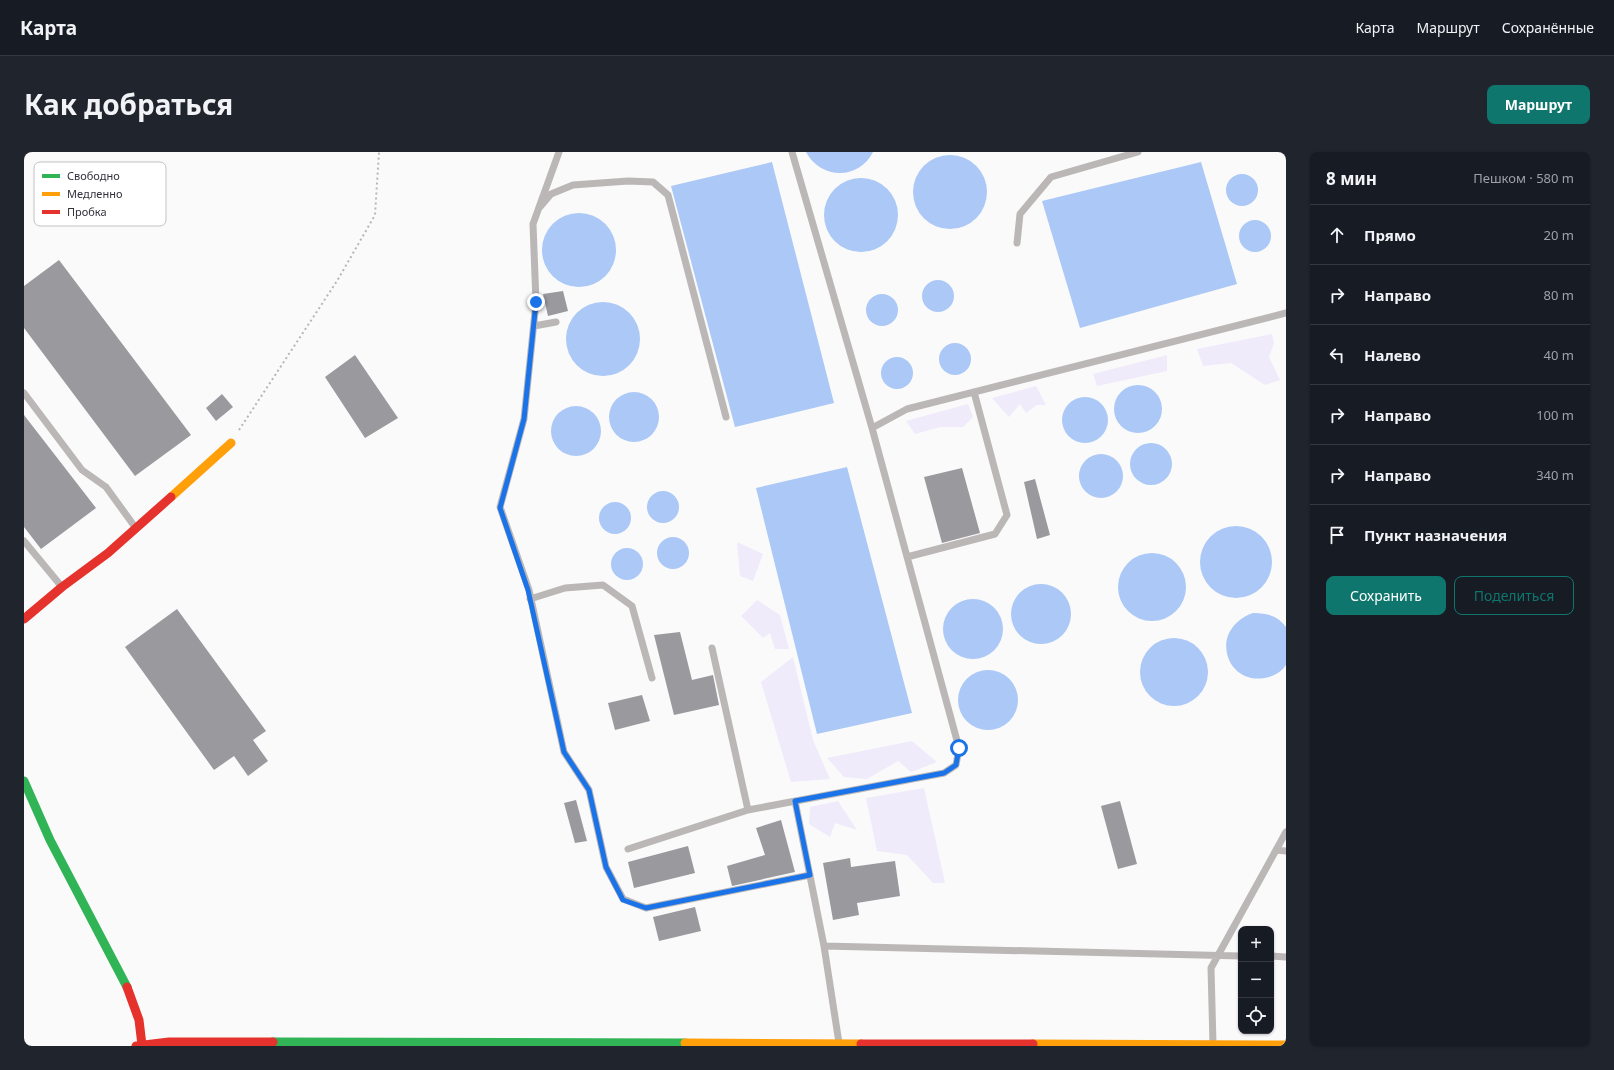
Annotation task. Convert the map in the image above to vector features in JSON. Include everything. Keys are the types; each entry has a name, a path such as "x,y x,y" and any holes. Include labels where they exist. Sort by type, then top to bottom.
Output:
{"street":[{"path":"24,619 62,587 108,553 231,443"},
{"path":"24,781 50,840 130,993 139,1020 139,1046 169,1042 1286,1045"}],"lane":[{"path":"559,152 533,224 536,302 524,419 500,508 530,599 564,752 589,790 606,867 623,900 646,908 810,875"},
{"path":"628,849 748,810 944,773 956,765 959,748 872,428 792,152"},
{"path":"1017,243 1020,214 1051,177 1138,152"},
{"path":"537,210 552,194 573,185 628,181 653,182 668,195 726,417"},
{"path":"872,428 907,409 1286,314"},
{"path":"534,326 556,322"},
{"path":"907,557 995,534 1007,515 974,392"},
{"path":"24,393 82,470 106,487 136,529"},
{"path":"24,541 62,587"},
{"path":"530,599 565,588 603,585 632,606 652,678"},
{"path":"712,648 748,810"},
{"path":"795,801 824,946 840,1043"},
{"path":"1213,1044 1211,968 1286,832"},
{"path":"1276,850 1286,850"},
{"path":"824,946 1238,956"},
{"path":"1274,956 1286,956"}],"path":[{"path":"231,443 261,400 337,281 375,215 379,152"}],"shaded area":[{"path":"1272,334 1274,343 1269,357 1280,380 1265,385 1231,363 1203,366 1197,349"},
{"path":"1167,355 1167,371 1097,386 1093,374"},
{"path":"1036,386 1046,405 1037,405 1026,413 1020,404 1009,417 992,398"},
{"path":"968,404 973,417 963,427 940,427 915,434 906,421"},
{"path":"737,542 763,554 753,581 740,576"},
{"path":"757,600 780,615 789,649 775,649 770,633 763,638 741,616"},
{"path":"793,657 813,740 830,779 791,782 761,682"},
{"path":"912,741 937,762 911,772 898,761 867,779 844,777 827,758"},
{"path":"924,788 945,883 933,883 907,855 877,851 866,798"},
{"path":"838,801 857,830 835,823 830,837 809,824 810,807"}],"water":[{"path":"806,152 873,152 867,161 859,168 850,172 840,173 830,172 821,168"},
{"path":"950,155 971,161 981,171 987,192 981,213 971,223 950,229 929,223 919,213 913,192 919,171 929,161"},
{"path":"772,162 834,403 735,427 671,186"},
{"path":"1201,162 1237,284 1080,328 1042,201"},
{"path":"1239,174 1245,174 1254,178 1258,190 1254,202 1245,206 1239,206 1230,202 1226,193 1226,187 1230,178"},
{"path":"861,178 882,184 892,194 898,215 892,236 882,246 861,252 840,246 830,236 824,215 830,194 840,184"},
{"path":"579,213 600,219 610,229 616,250 610,271 600,281 579,287 558,281 548,271 542,250 548,229 558,219"},
{"path":"1252,220 1258,220 1267,224 1271,236 1267,248 1258,252 1252,252 1243,248 1239,239 1239,233 1243,224"},
{"path":"935,280 941,280 950,284 954,296 950,308 941,312 935,312 926,308 922,299 922,293 926,284"},
{"path":"879,294 885,294 894,298 898,310 894,322 885,326 879,326 870,322 866,313 866,307 870,298"},
{"path":"603,302 624,308 634,318 640,339 634,360 624,370 603,376 582,370 572,360 566,339 572,318 582,308"},
{"path":"952,343 958,343 967,347 971,359 967,371 958,375 952,375 943,371 939,362 939,356 943,347"},
{"path":"894,357 900,357 909,361 913,373 909,385 900,389 894,389 885,385 881,376 881,370 885,361"},
{"path":"1138,385 1147,387 1155,392 1160,400 1162,409 1160,418 1155,426 1147,431 1138,433 1129,431 1121,426 1116,418 1114,409 1116,400 1121,392 1129,387"},
{"path":"634,392 644,394 652,399 657,407 659,417 657,427 652,435 644,440 634,442 624,440 616,435 611,427 609,417 611,407 616,399 624,394"},
{"path":"1085,397 1098,401 1104,407 1108,420 1104,433 1098,439 1085,443 1072,439 1066,433 1062,420 1066,407 1072,401"},
{"path":"576,406 586,408 594,413 599,421 601,431 599,441 594,449 586,454 576,456 566,454 558,449 553,441 551,431 553,421 558,413 566,408"},
{"path":"1151,443 1166,449 1172,464 1166,479 1151,485 1136,479 1130,464 1136,449"},
{"path":"1097,454 1105,454 1110,455 1117,460 1122,467 1122,485 1117,492 1110,497 1097,498 1089,495 1082,488 1079,480 1079,472 1082,464 1089,457"},
{"path":"847,467 912,713 817,734 756,488"},
{"path":"660,491 666,491 675,495 679,507 675,519 666,523 660,523 651,519 647,510 647,504 651,495"},
{"path":"612,502 618,502 627,506 631,518 627,530 618,534 612,534 603,530 599,521 599,515 603,506"},
{"path":"1236,526 1256,532 1266,542 1272,562 1266,582 1256,592 1236,598 1216,592 1206,582 1200,562 1206,542 1216,532"},
{"path":"670,537 676,537 685,541 689,553 685,565 676,569 670,569 661,565 657,556 657,550 661,541"},
{"path":"624,548 630,548 639,552 643,564 639,576 630,580 624,580 615,576 611,567 611,561 615,552"},
{"path":"1152,553 1165,556 1176,563 1183,574 1186,587 1183,600 1176,611 1165,618 1152,621 1139,618 1128,611 1121,600 1118,587 1121,574 1128,563 1139,556"},
{"path":"1041,584 1058,589 1066,597 1071,614 1066,631 1058,639 1041,644 1024,639 1016,631 1011,614 1016,597 1024,589"},
{"path":"973,599 990,604 998,612 1003,629 998,646 990,654 973,659 956,654 948,646 943,629 948,612 956,604"},
{"path":"1253,613 1272,616 1283,623 1286,627 1286,665 1279,672 1269,677 1254,678 1242,674 1233,667 1228,656 1226,644 1230,632 1238,621"},
{"path":"1167,638 1181,638 1193,643 1203,653 1208,665 1208,679 1203,691 1193,701 1181,706 1167,706 1155,701 1145,691 1140,679 1140,665 1145,653 1155,643"},
{"path":"988,670 1005,675 1013,683 1018,700 1013,717 1005,725 988,730 971,725 963,717 958,700 963,683 971,675"}],"building":[{"path":"59,260 191,435 135,476 24,328 24,286"},
{"path":"563,291 568,311 548,316 543,294"},
{"path":"355,355 398,418 365,438 325,377"},
{"path":"222,394 233,407 216,421 206,408"},
{"path":"24,415 96,508 41,549 24,527"},
{"path":"962,468 980,533 942,543 924,477"},
{"path":"1035,479 1050,535 1037,539 1024,482"},
{"path":"177,609 266,731 253,740 268,761 248,776 234,756 214,770 125,647"},
{"path":"680,632 692,680 713,675 719,705 674,715 654,635"},
{"path":"642,695 650,721 615,730 608,703"},
{"path":"576,800 587,841 575,843 564,803"},
{"path":"1120,801 1137,864 1118,869 1101,806"},
{"path":"781,820 795,872 732,886 727,866 765,855 756,828"},
{"path":"688,846 695,873 634,888 628,862"},
{"path":"850,858 851,867 895,861 900,896 857,903 859,915 833,920 823,863"},
{"path":"695,907 701,931 659,941 653,917"}],"traffic: fast":[{"path":"24,781 50,840 127,987"},
{"path":"273,1042 685,1043"}],"traffic: slow":[{"path":"171,497 231,443"},
{"path":"685,1043 861,1044"},
{"path":"1033,1044 1286,1045"}],"traffic: jam":[{"path":"24,619 62,587 108,553 171,497"},
{"path":"127,987 139,1020 142,1045"},
{"path":"136,1046 169,1042 273,1042"},
{"path":"861,1044 1033,1044"}],"route":[{"path":"536,302 524,419 500,508 528,590 564,752 589,790 606,867 623,900 646,908 810,875 795,801 944,773 956,765 959,748"}]}
